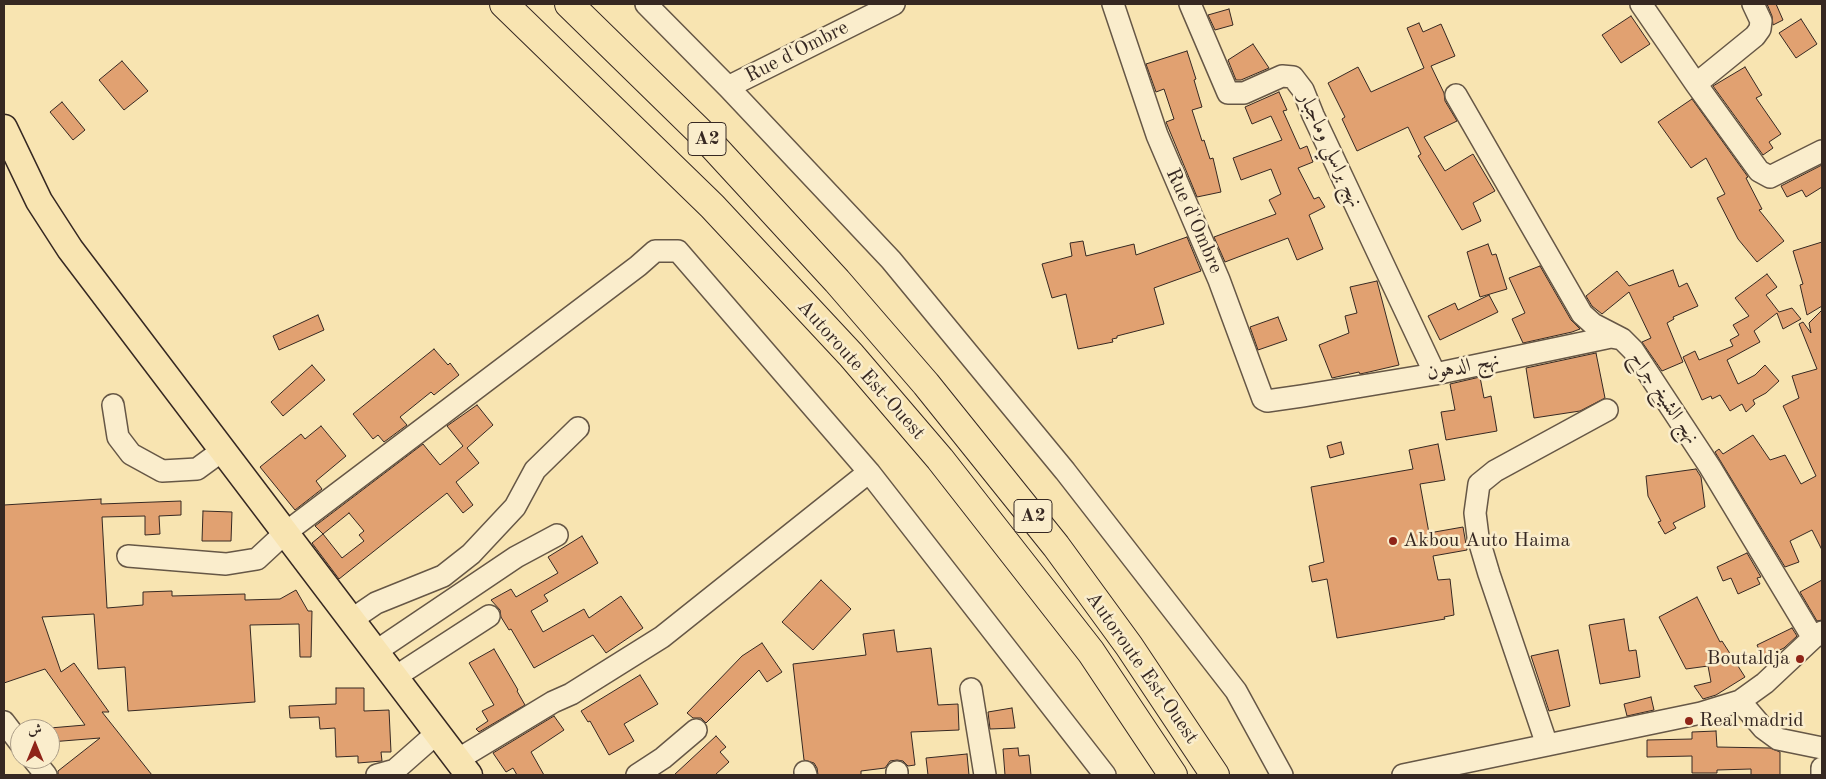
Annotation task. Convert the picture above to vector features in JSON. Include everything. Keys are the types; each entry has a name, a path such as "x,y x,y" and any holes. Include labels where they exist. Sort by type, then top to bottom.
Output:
{"highway":[{"path":"495,4 538,35"},
{"name":"Autoroute Est-Ouest","path":"504,4 712,206 851,354 940,459 1091,652 1173,775"},
{"name":"Autoroute Est-Ouest","path":"569,4 702,133 838,281 920,378 1056,546 1129,646 1212,771"}],"main road":[{"path":"4,128 39,201 70,249 463,768"}],"street":[{"path":"646,4 728,87 891,260 1065,471 1236,691 1282,775"},
{"name":"Rue d'Ombre","path":"728,87 894,4"},
{"name":"Rue d'Ombre","path":"1113,4 1157,135 1220,280 1263,399 1267,401 1302,396"},
{"name":"نهج براسلي وماجبار","path":"1190,4 1228,93 1244,93 1282,76 1293,77 1303,90 1435,374"},
{"path":"1641,4 1759,171 1770,177 1822,151"},
{"path":"1696,84 1755,36 1760,29 1761,21 1753,4"},
{"name":"نهج الشيخ جراح","path":"1456,95 1582,314 1593,324 1622,339 1633,350 1818,635"},
{"path":"128,556 226,564 256,559 286,533 638,266 655,251 678,251 869,472 1105,775"},
{"name":"نهج الدهون","path":"1302,396 1435,374 1611,337 1622,339"},
{"path":"113,405 118,437 131,454 162,471 197,468 223,450"},
{"path":"1547,745 1478,537 1475,513 1479,484 1496,471 1607,410"},
{"path":"351,620 376,603 443,576 471,554 515,507 536,470 578,428"},
{"path":"463,768 553,702 571,694 662,638 869,472"},
{"path":"375,652 516,557 557,535"},
{"path":"395,677 489,616"},
{"path":"1403,775 1701,713 1740,701 1765,683 1818,635"},
{"path":"970,689 985,775"},
{"path":"1740,701 1763,728 1778,739 1822,748"},
{"path":"637,775 663,758 696,730"},
{"path":"377,775 396,770 437,733"},
{"path":"1822,768 1822,775"}],"building":[{"path":"1767,4 1776,4 1783,20 1773,25 1772,16"},
{"path":"1229,9 1233,25 1215,30 1208,15"},
{"path":"1631,16 1650,44 1621,63 1602,35"},
{"path":"1801,19 1817,44 1796,58 1779,33"},
{"path":"1419,23 1423,32 1441,24 1455,56 1431,66 1444,93 1445,101 1457,121 1424,137 1445,171 1473,154 1495,191 1473,203 1481,221 1462,230 1418,156 1421,154 1408,127 1357,151 1342,119 1345,117 1328,83 1358,67 1371,92 1424,68 1407,28"},
{"path":"1253,44 1269,68 1241,80 1236,80 1228,60"},
{"path":"1187,51 1202,107 1192,110 1202,141 1204,140 1210,159 1213,158 1221,192 1197,197 1166,122 1174,119 1164,89 1156,92 1146,64"},
{"path":"122,61 148,91 124,110 99,80"},
{"path":"1745,67 1762,95 1756,98 1781,134 1769,142 1773,148 1763,155 1713,86"},
{"path":"1279,92 1287,110 1283,111 1300,149 1307,146 1313,162 1298,168 1314,199 1319,197 1325,207 1309,215 1323,249 1297,260 1288,238 1225,262 1214,237 1276,214 1269,200 1281,194 1271,169 1241,180 1233,158 1282,140 1271,116 1252,124 1245,107"},
{"path":"1692,99 1748,177 1746,178 1762,209 1759,210 1784,241 1757,262 1738,239 1717,198 1725,194 1706,158 1691,168 1658,122"},
{"path":"62,102 85,130 73,140 50,112"},
{"path":"1822,165 1822,187 1806,197 1802,190 1787,197 1781,186"},
{"path":"1187,237 1201,271 1154,288 1164,324 1117,336 1117,338 1112,339 1113,342 1078,349 1066,294 1052,298 1042,264 1072,256 1070,243 1083,241 1086,256 1134,244 1136,255"},
{"path":"1822,242 1822,306 1807,315 1800,285 1803,284 1793,251"},
{"path":"1488,244 1492,255 1496,254 1507,289 1480,297 1467,252"},
{"path":"1540,266 1571,320 1580,329 1523,343 1512,319 1525,313 1509,278"},
{"path":"1673,270 1679,287 1687,283 1698,306 1673,317 1674,319 1667,323 1683,362 1662,371 1642,342 1651,338 1629,292 1602,314 1592,306 1586,296 1617,271 1629,286"},
{"path":"1767,274 1777,287 1766,295 1779,312 1792,308 1801,319 1783,329 1777,313 1754,331 1760,342 1727,360 1738,384 1755,375 1765,365 1779,381 1766,393 1753,400 1755,404 1746,412 1742,404 1730,411 1720,395 1712,399 1711,396 1702,400 1683,357 1695,351 1699,360 1733,346 1730,340 1739,335 1733,325 1749,316 1735,298"},
{"path":"1377,281 1399,365 1332,378 1319,345 1349,333 1345,316 1357,313 1350,287"},
{"path":"1489,295 1498,312 1440,340 1428,316 1455,303 1458,310"},
{"path":"1822,310 1822,550 1812,530 1790,541 1799,562 1785,567 1715,452 1719,449 1723,454 1753,435 1770,460 1785,455 1801,484 1816,476 1783,406 1799,398 1792,376 1817,369 1799,324 1803,322 1811,333 1809,323"},
{"path":"318,315 324,330 279,350 273,336"},
{"path":"1278,317 1287,340 1258,350 1250,327"},
{"path":"434,349 448,365 450,363 459,375 434,395 431,392 400,417 407,425 384,442 378,435 373,439 353,414"},
{"path":"1596,353 1605,398 1580,411 1534,418 1526,368"},
{"path":"312,365 325,380 283,416 271,402"},
{"path":"1480,377 1484,398 1491,396 1497,431 1446,440 1441,412 1455,410 1450,384"},
{"path":"477,405 493,425 467,448 479,463 456,482 473,505 463,513 447,493 339,579 312,543 323,534 315,526 423,444 440,465 463,446 447,426","holes":["349,513 364,531 359,535 364,541 342,558 323,534"]},
{"path":"321,426 346,456 316,481 322,489 295,510 260,467 301,434 305,439"},
{"path":"1341,442 1344,454 1330,458 1327,446"},
{"name":"Akbou Auto Haima","path":"1438,444 1445,480 1420,484 1429,533 1463,527 1467,550 1433,556 1438,580 1450,579 1454,615 1444,617 1445,619 1337,638 1327,579 1312,582 1309,566 1324,562 1311,487 1413,469 1409,450"},
{"path":"1696,469 1701,477 1705,507 1673,523 1676,528 1665,534 1658,522 1661,521 1648,496 1646,476"},
{"path":"101,499 101,504 181,501 181,515 159,516 160,534 145,535 145,516 102,517 107,608 143,605 143,592 172,591 172,596 245,594 245,600 280,599 296,590 308,611 312,611 311,657 300,657 299,624 250,625 255,702 128,711 125,667 98,669 94,614 42,617 61,672 74,663 109,712 102,712 152,775 58,775 58,771 100,738 60,741 60,727 85,725 45,669 4,683 4,505"},
{"path":"203,511 232,512 231,541 202,541"},
{"path":"582,536 598,563 544,595 548,601 531,611 543,632 584,609 589,618 621,596 643,628 606,653 593,635 534,668 511,629 509,630 501,617 500,610 491,600 511,589 516,597 558,573 548,557"},
{"path":"1747,553 1761,577 1757,578 1760,584 1738,594 1731,578 1723,581 1717,567"},
{"path":"821,580 851,609 813,650 782,622"},
{"path":"1822,580 1822,620 1817,621 1800,592"},
{"path":"1697,597 1720,642 1722,641 1745,677 1716,695 1703,699 1694,686 1711,682 1708,666 1686,669 1659,617"},
{"path":"1624,619 1629,651 1636,650 1640,677 1600,684 1589,625"},
{"path":"1792,628 1797,636 1784,648 1763,658 1757,645"},
{"path":"894,630 897,652 931,648 938,705 958,704 959,730 911,732 915,765 908,766 903,761 897,760 890,761 885,768 861,771 861,775 818,775 814,763 804,760 793,664 866,655 863,634"},
{"path":"762,643 782,672 767,682 759,670 706,723 701,718 693,718 687,713 742,656"},
{"path":"494,649 525,705 479,732 476,729 488,721 482,711 494,705 469,663"},
{"path":"1558,650 1570,706 1549,711 1531,656"},
{"path":"640,675 658,704 624,724 634,741 609,755 590,721 588,722 581,711"},
{"path":"336,688 364,688 364,711 389,710 391,752 381,752 382,761 358,763 358,756 336,757 335,728 320,729 319,717 290,718 289,706 336,704"},
{"path":"1651,697 1654,710 1627,716 1624,704"},
{"path":"1012,708 1015,728 990,729 988,712"},
{"path":"554,716 564,730 531,752 544,775 517,775 513,768 506,772 493,753"},
{"path":"1716,731 1717,747 1770,748 1780,752 1780,775 1751,775 1751,769 1717,770 1717,773 1692,773 1692,756 1647,757 1647,740 1692,739 1692,732"},
{"path":"716,736 726,747 720,752 729,762 715,775 674,775"},
{"path":"1018,748 1019,756 1029,755 1031,775 1005,775 1003,749"},
{"path":"967,754 969,775 928,775 926,758"}],"place":[{"name":"Akbou Auto Haima","path":"1393,541"},
{"name":"Boutaldja","path":"1800,659"},
{"name":"Real madrid","path":"1689,721"}]}
